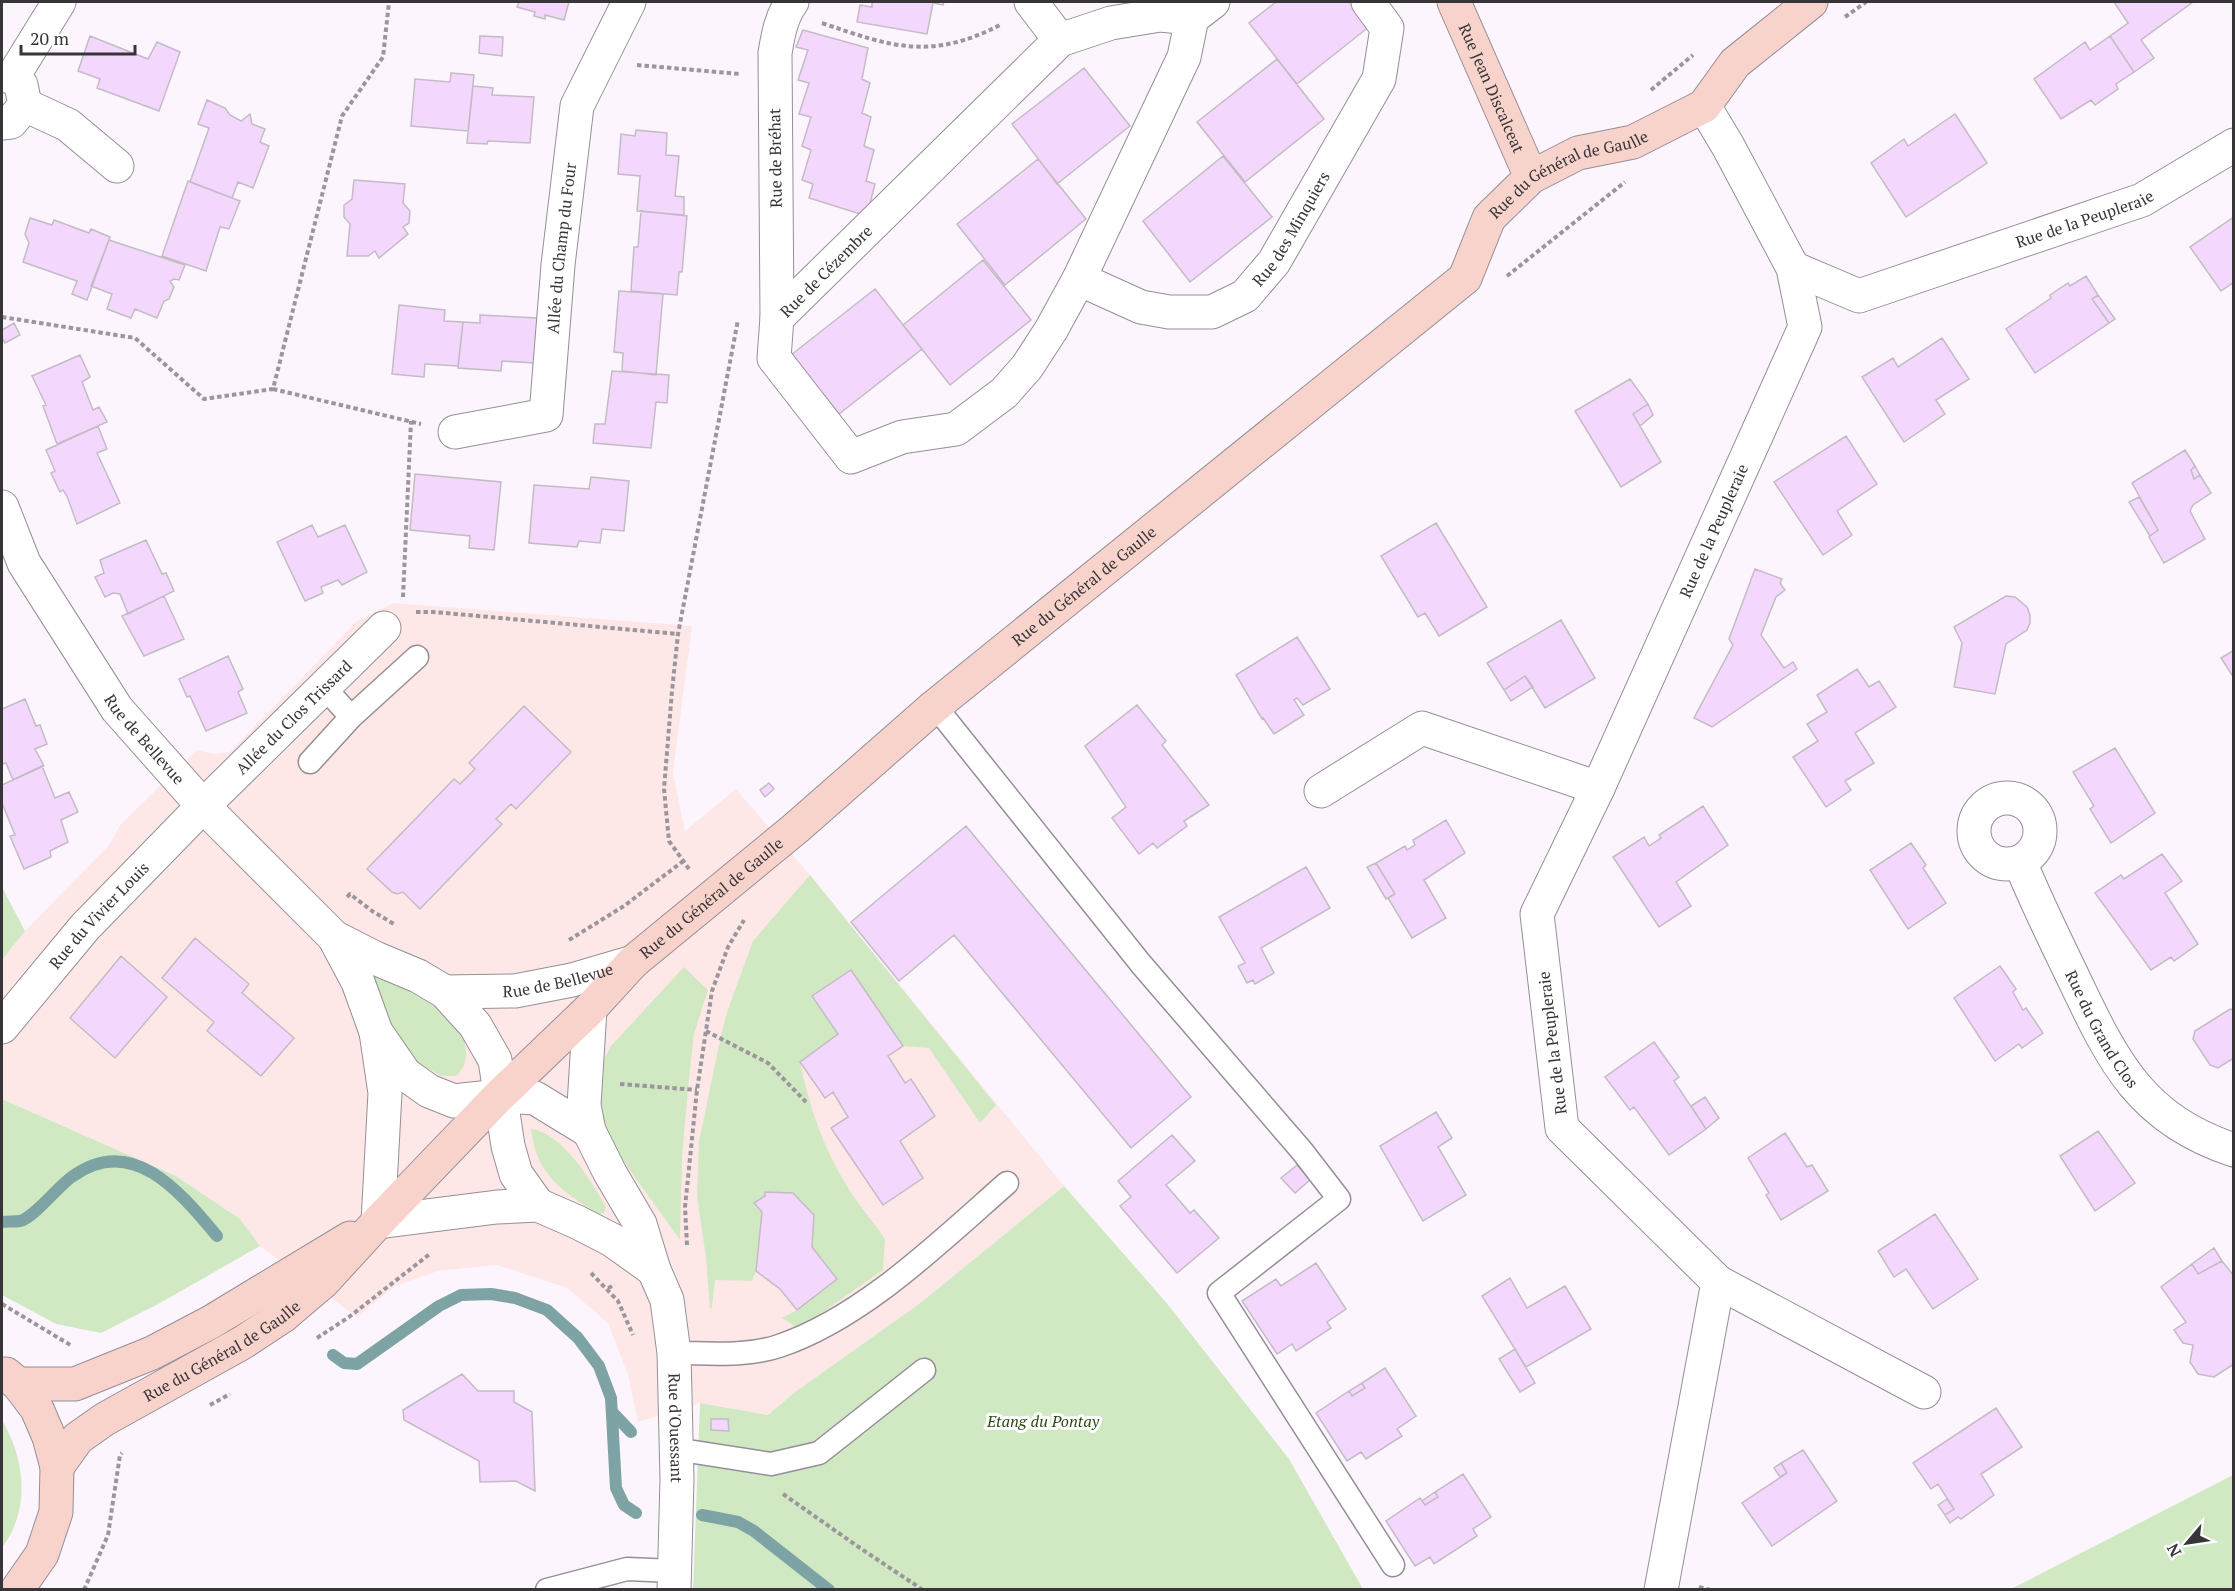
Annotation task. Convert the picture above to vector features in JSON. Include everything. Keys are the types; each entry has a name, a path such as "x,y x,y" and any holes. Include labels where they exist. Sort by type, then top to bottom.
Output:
{"main road":[{"name":"Rue Jean Discalceat","path":"1454,2 1531,177"},
{"name":"Rue du Général de Gaulle","path":"57,1467 78,1438 105,1419 211,1361 283,1316 323,1282 499,1096 590,1009 633,962 796,828 935,706 1465,278 1489,218 1531,177 1578,153 1633,142 1704,106 1735,63 1811,2"},
{"name":"Rue du Général de Gaulle","path":"10,1377 75,1384 152,1353 211,1322 378,1222"},
{"path":"10,1377 37,1409 49,1437 57,1467 56,1512 42,1554 17,1590"}],"street":[{"path":"59,2 10,96 68,124 117,166"},
{"name":"Allée du Champ du Four","path":"455,432 546,415 558,265 577,106 629,2"},
{"name":"Rue des Minquiers","path":"1079,279 1141,307 1168,312 1212,312 1245,296 1274,262 1379,79 1387,27 1368,2"},
{"path":"1032,3 1060,40"},
{"name":"Rue de Bréhat","path":"777,318 774,77 779,29 789,6"},
{"name":"Rue de Cézembre","path":"1202,10 1184,57 1079,279 1051,330 1027,367 1004,393 956,429 902,437 851,457 774,358 777,318 1060,40 1110,23 1202,10"},
{"name":"Rue de la Peupleraie","path":"1704,106 1793,268 1805,327 1598,788 1537,914 1562,1128 1718,1282 1924,1392"},
{"name":"Rue de la Peupleraie","path":"1793,268 1859,296 2142,200 2234,145"},
{"name":"Rue de Bellevue","path":"2,507 24,563 117,709 203,806 334,937 358,982 376,1032 385,1093 378,1222"},
{"name":"Allée du Clos Trissard","path":"203,806 384,628"},
{"path":"1320,791 1422,728 1598,788"},
{"name":"Rue du Vivier Louis","path":"2,1027 85,927 203,806"},
{"name":"Rue du Grand Clos","path":"2020,862 2033,895 2103,1041 2129,1080 2152,1105 2180,1127 2234,1150"},
{"name":"Rue de Bellevue","path":"334,937 418,976 445,992 476,1025 495,1060 499,1096 454,1101 429,1091 405,1074 376,1032"},
{"name":"Rue de Bellevue","path":"445,992 515,991 572,980 633,962"},
{"name":"Rue d'Ouessant","path":"590,1009 584,1105 589,1131 640,1224 654,1270 667,1300 674,1353 677,1479 674,1580"},
{"path":"589,1131 535,1098 499,1096 508,1146 516,1174 538,1204 612,1240 654,1270"},
{"path":"378,1222 538,1204"},
{"path":"1661,1590 1718,1282"}],"lane":[{"path":"310,762 351,717 417,657"},
{"path":"324,687 351,717"},
{"path":"935,706 1141,964 1302,1151 1339,1199 1220,1293 1393,1565"},
{"path":"674,1353 740,1353 777,1347 812,1332 840,1317 918,1263 1007,1183"},
{"path":"675,1449 771,1464 819,1453 924,1370"},
{"path":"547,1590 627,1569 674,1580"}],"path":[{"path":"273,389 342,116 383,57 389,2"},
{"path":"789,6 880,43 908,47 944,45 969,40 1007,21 1032,3"},
{"path":"600,63 774,77"},
{"path":"712,898 682,862 669,841 664,789 678,634 718,414 740,310"},
{"path":"2,317 135,338 204,399 273,389 455,432"},
{"path":"403,584 411,421"},
{"path":"384,628 402,613 434,612 678,634"},
{"path":"563,943 624,906 682,862"},
{"path":"706,1030 768,1063 806,1102"},
{"path":"654,1270 687,1256 684,1207 697,1090"},
{"path":"309,1343 349,1317 415,1264 440,1249"},
{"path":"586,1269 601,1281 618,1301 634,1336"},
{"path":"2,1304 80,1351"},
{"path":"209,1406 240,1388"},
{"path":"84,1590 108,1535 120,1455 128,1449"},
{"path":"736,1460 923,1590"}],"shaded area":[{"path":"394,603 692,626 673,773 685,831 736,789 810,875 1064,1186 919,1304 795,1392 768,1415 700,1403 638,1422 628,1375 608,1323 567,1288 497,1265 438,1271 395,1286 357,1317 260,1246 240,1219 176,1176 2,1099 2,960 25,931 109,845 121,824 197,750 213,754 230,752 357,621"}],"green space":[{"path":"810,875 996,1105 980,1123 929,1048 903,1046 851,970 813,995 838,1034 800,1062 808,1094 818,1126 838,1172 885,1239 883,1270 803,1326 796,1327 782,1318 797,1310 837,1279 812,1247 814,1215 793,1193 765,1192 765,1196 754,1203 762,1212 756,1271 752,1281 715,1280 710,1309 706,1258 697,1196 699,1141 728,1009 753,941"},
{"path":"2,887 25,931 2,960"},
{"path":"684,967 708,990 694,1034 682,1156 680,1240 619,1155 603,1123 599,1068 611,1046"},
{"path":"375,974 417,996 445,1015 456,1026 463,1039 466,1059 456,1076 441,1076 417,1062 396,1039 371,978"},
{"path":"2,1099 176,1176 240,1219 260,1246 160,1303 101,1333 56,1324 2,1295"},
{"path":"531,1129 543,1132 565,1148 593,1185 606,1207 604,1213 598,1214 553,1180 539,1158"},
{"name":"Etang du Pontay","path":"1064,1186 1165,1301 1289,1459 1363,1589 693,1590 700,1403 768,1415 795,1392 919,1304"},
{"path":"2,1420 16,1451 22,1484 17,1517 2,1548"},
{"path":"2233,1475 2233,1589 2011,1589"}],"building":[{"path":"519,2 569,2 564,20 545,15 545,19 534,16 535,12 517,7"},
{"path":"872,2 944,2 943,5 933,3 927,34 857,22 860,5 872,7"},
{"path":"1276,2 1351,2 1370,26 1297,84 1249,23"},
{"path":"2114,2 2193,2 2141,40 2154,58 2134,72 2110,36 2128,23"},
{"path":"803,30 868,48 862,79 870,83 862,113 871,117 864,146 874,150 866,181 875,184 867,216 809,198 813,184 802,180 811,150 802,146 811,117 799,114 809,83 798,80 808,50 796,47"},
{"path":"90,36 148,59 157,42 180,52 159,111 97,88 100,79 78,71"},
{"path":"480,36 503,37 502,56 479,53"},
{"path":"2110,36 2134,72 2116,84 2118,89 2095,105 2091,100 2061,119 2034,79 2085,42 2090,50"},
{"path":"1277,59 1324,119 1245,182 1197,122"},
{"path":"1084,68 1130,126 1057,184 1012,124"},
{"path":"451,73 474,75 468,131 411,126 415,79 450,82"},
{"path":"473,86 493,88 492,95 534,97 530,143 488,141 487,144 467,143"},
{"path":"207,100 225,108 230,115 241,121 250,114 252,124 265,129 260,142 269,146 253,188 238,182 232,198 190,182 209,128 198,124"},
{"path":"1955,114 1987,163 1906,217 1871,163 1904,139 1908,146"},
{"path":"636,130 667,133 666,155 679,156 675,196 684,197 684,215 637,211 640,176 618,174 621,134 635,136"},
{"path":"1223,156 1272,217 1190,282 1143,221"},
{"path":"1038,159 1086,219 1005,285 957,224"},
{"path":"354,180 405,184 403,203 410,211 409,223 403,227 408,234 379,258 375,251 368,256 347,256 350,224 344,217 344,205 352,199"},
{"path":"188,181 240,201 229,229 220,227 206,271 162,256"},
{"path":"641,211 687,216 682,272 679,272 677,295 631,291 634,247 638,247"},
{"path":"2234,217 2234,282 2221,291 2190,247"},
{"path":"30,218 52,225 54,220 89,233 91,229 110,237 87,300 72,294 77,281 23,262 29,243 25,234"},
{"path":"109,240 185,265 179,280 170,281 174,287 169,299 164,301 157,318 135,309 131,318 107,309 112,294 91,286"},
{"path":"983,260 1031,320 950,385 903,325"},
{"path":"2086,276 2098,295 2092,299 2109,323 2035,373 2006,329 2051,298 2050,295 2068,283 2070,286"},
{"path":"875,289 922,349 839,414 791,355"},
{"path":"619,291 663,294 656,375 622,371 623,353 614,352"},
{"path":"2098,295 2115,319 2109,323 2092,299"},
{"path":"399,305 445,310 444,321 463,322 458,366 425,364 424,377 392,374"},
{"path":"480,315 538,318 534,363 502,361 501,371 458,368 463,322 480,323"},
{"path":"14,323 20,335 5,343 2,330"},
{"path":"1942,338 1969,379 1936,400 1945,414 1904,442 1862,377 1893,358 1898,367"},
{"path":"80,355 90,377 82,382 93,410 99,407 107,422 57,444 43,406 46,405 32,376"},
{"path":"612,371 669,375 667,403 656,402 651,448 593,443 595,424 605,424"},
{"path":"1630,379 1648,404 1633,414 1661,462 1621,487 1575,411"},
{"path":"1648,404 1653,415 1640,426 1633,414"},
{"path":"98,426 107,449 97,453 120,503 77,524 67,496 63,490 60,492 51,473 55,471 46,450"},
{"path":"1846,436 1877,484 1837,511 1852,535 1823,555 1774,482"},
{"path":"2185,450 2195,466 2191,470 2194,479 2200,475 2211,493 2193,505 2190,511 2205,539 2164,563 2149,537 2158,530 2132,483"},
{"path":"2195,466 2200,475 2194,479 2191,470"},
{"path":"415,474 501,482 494,550 469,548 470,536 410,530"},
{"path":"591,477 629,481 624,531 602,529 600,543 579,541 577,547 529,543 534,485 589,489"},
{"path":"2139,497 2158,530 2150,536 2129,502"},
{"path":"1436,523 1487,607 1439,636 1425,613 1418,617 1381,556"},
{"path":"312,525 318,537 345,525 367,572 342,585 338,580 321,587 323,593 305,601 277,542"},
{"path":"146,540 162,574 166,573 174,591 128,614 120,594 113,593 105,597 95,577 104,573 100,560"},
{"path":"1755,569 1782,579 1780,583 1785,590 1776,597 1761,635 1784,668 1793,662 1797,669 1712,727 1694,718 1733,645 1729,639"},
{"path":"164,596 184,639 144,656 122,616"},
{"path":"2006,596 2015,597 2027,607 2030,623 2027,630 2006,644 1995,694 1954,687 1962,643 1954,627"},
{"path":"1561,620 1595,678 1545,708 1525,676 1504,690 1487,663"},
{"path":"1297,637 1330,689 1303,705 1297,698 1294,700 1304,715 1274,734 1262,719 1236,675"},
{"path":"2234,650 2234,678 2221,658"},
{"path":"228,656 243,689 238,692 247,713 206,731 190,696 187,697 179,679"},
{"path":"1857,669 1869,687 1879,681 1896,707 1855,733 1874,763 1845,781 1851,790 1826,807 1793,757 1818,741 1807,724 1827,712 1817,695"},
{"path":"1525,676 1533,687 1511,701 1504,690"},
{"path":"25,699 36,726 40,725 47,744 35,749 44,766 13,780 6,763 3,764 2,761 2,709"},
{"path":"1137,705 1166,741 1162,745 1209,805 1184,821 1187,826 1157,848 1153,843 1139,854 1112,818 1126,807 1085,746"},
{"path":"524,706 571,752 516,809 511,804 496,819 502,824 420,909 403,892 397,894 392,892 367,869 454,779 460,784 475,769 469,763"},
{"path":"2115,748 2155,813 2111,843 2090,809 2094,806 2073,772"},
{"path":"42,766 55,798 69,792 78,812 61,820 68,842 50,851 51,857 24,869 10,836 15,835 2,803 2,785"},
{"path":"769,783 774,789 765,797 760,790"},
{"path":"1703,806 1728,845 1676,882 1691,906 1659,927 1613,857 1644,837 1649,846 1661,838 1659,835"},
{"path":"1446,820 1465,853 1424,880 1446,918 1412,938 1388,898 1395,894 1376,863 1405,846 1407,850 1415,845 1413,840"},
{"path":"966,826 1191,1097 1131,1148 954,935 899,981 851,922"},
{"path":"1911,843 1926,865 1923,868 1946,903 1908,929 1870,870"},
{"path":"2162,854 2182,881 2165,893 2198,944 2174,961 2171,957 2151,970 2095,893 2121,875 2124,879"},
{"path":"1376,863 1395,894 1386,899 1367,867"},
{"path":"1306,867 1330,908 1261,948 1274,973 1255,984 1253,980 1247,983 1238,966 1245,963 1219,917"},
{"path":"195,938 249,984 242,993 294,1038 261,1076 207,1031 214,1022 162,978"},
{"path":"121,956 167,997 115,1058 70,1018"},
{"path":"2000,966 2016,989 2013,992 2023,1010 2026,1008 2043,1033 2022,1048 2019,1044 1995,1061 1954,998"},
{"path":"851,970 903,1046 888,1056 905,1083 911,1079 935,1116 900,1141 923,1178 883,1205 831,1128 848,1117 833,1092 825,1098 800,1062 838,1034 812,996"},
{"path":"2230,1009 2234,1010 2234,1058 2218,1068 2210,1065 2193,1039 2195,1031"},
{"path":"1654,1042 1679,1077 1674,1081 1706,1129 1669,1155 1634,1107 1630,1110 1605,1077"},
{"path":"1705,1097 1719,1118 1706,1129 1691,1106"},
{"path":"1436,1112 1452,1138 1438,1147 1466,1195 1423,1221 1380,1146"},
{"path":"2098,1131 2135,1183 2095,1211 2060,1156"},
{"path":"1785,1133 1807,1167 1812,1165 1828,1191 1781,1220 1766,1195 1769,1193 1748,1158"},
{"path":"1172,1135 1195,1161 1166,1185 1190,1213 1194,1210 1219,1238 1177,1273 1120,1206 1131,1197 1118,1181"},
{"path":"1297,1165 1310,1180 1295,1193 1281,1178"},
{"path":"765,1192 793,1193 814,1215 812,1247 837,1279 797,1310 780,1289 756,1271 762,1212 754,1203 765,1196"},
{"path":"1935,1214 1978,1279 1933,1309 1906,1269 1894,1277 1878,1251"},
{"path":"2214,1248 2222,1261 2198,1274 2192,1264"},
{"path":"2222,1261 2234,1276 2234,1364 2214,1377 2198,1374 2190,1362 2193,1345 2183,1343 2174,1330 2186,1322 2161,1287 2192,1264 2198,1274"},
{"path":"1316,1263 1346,1309 1327,1322 1331,1328 1296,1351 1292,1344 1277,1354 1242,1301 1276,1279 1281,1286"},
{"path":"1510,1278 1527,1308 1565,1286 1591,1329 1526,1367 1482,1296"},
{"path":"1515,1349 1535,1383 1520,1392 1499,1359"},
{"path":"1385,1368 1416,1416 1397,1429 1402,1436 1366,1459 1361,1452 1347,1461 1316,1413 1349,1391 1352,1396 1365,1388 1362,1383"},
{"path":"462,1374 478,1391 514,1391 514,1402 532,1412 535,1491 516,1481 480,1482 479,1461 404,1420 403,1410"},
{"path":"1362,1383 1365,1388 1352,1396 1349,1391"},
{"path":"1996,1408 2022,1447 1981,1474 1994,1495 1961,1519 1958,1517 1950,1523 1945,1515 1954,1509 1938,1484 1931,1489 1913,1463"},
{"path":"711,1419 728,1419 729,1431 711,1430"},
{"path":"1803,1450 1837,1501 1772,1546 1742,1503 1787,1473 1781,1463"},
{"path":"1781,1463 1787,1473 1780,1477 1774,1468"},
{"path":"1463,1474 1491,1517 1473,1529 1477,1536 1434,1564 1430,1557 1415,1566 1386,1521 1420,1498 1425,1505 1438,1497 1435,1492"},
{"path":"1435,1492 1438,1497 1425,1505 1422,1501"},
{"path":"1947,1499 1954,1509 1945,1515 1938,1505"}],"waterway":[{"path":"2,1222 20,1221 26,1218 73,1176 95,1164 116,1161 135,1165 154,1174 188,1202 217,1236"},
{"path":"333,1355 344,1363 357,1364 439,1306 461,1295 491,1294 515,1298 547,1310 578,1338 599,1366 611,1398 616,1488 624,1505 636,1513"},
{"path":"612,1412 631,1432"},
{"path":"702,1515 738,1522 754,1531 829,1590"}]}
